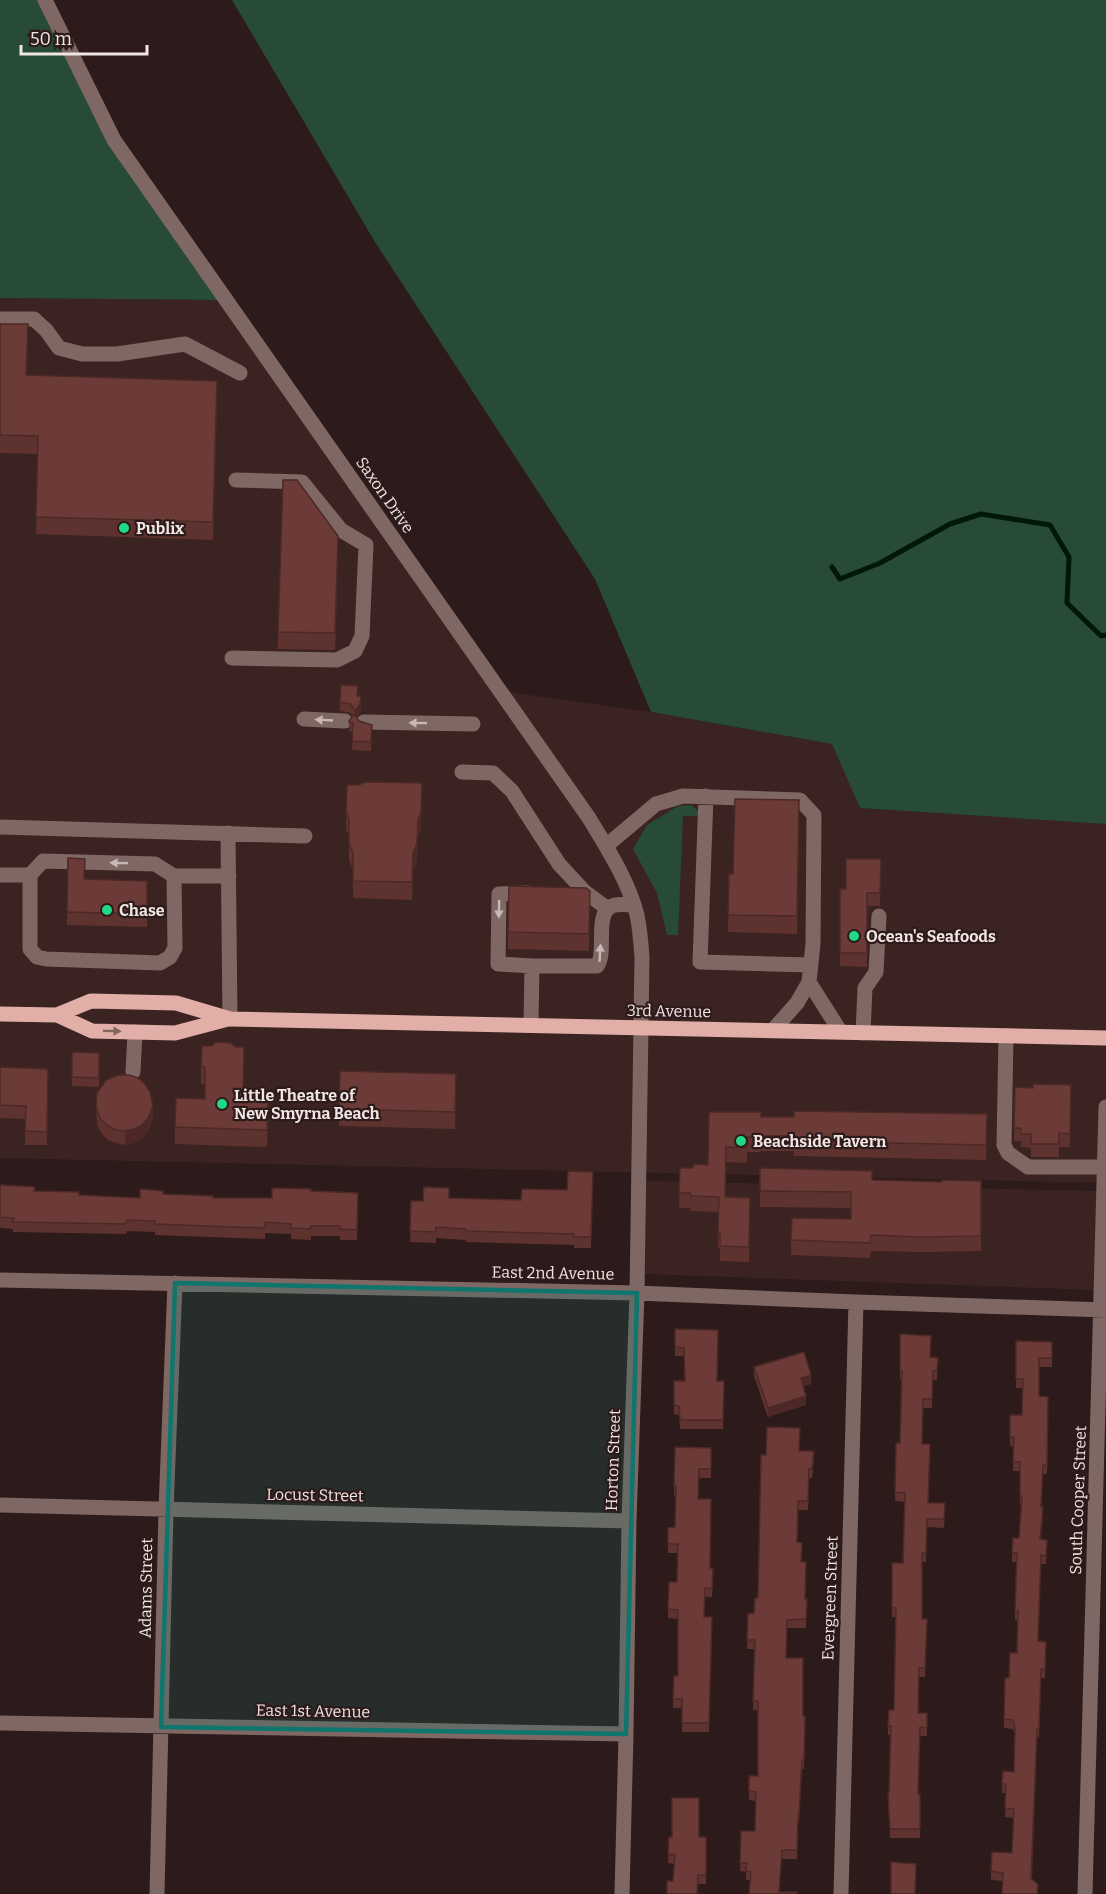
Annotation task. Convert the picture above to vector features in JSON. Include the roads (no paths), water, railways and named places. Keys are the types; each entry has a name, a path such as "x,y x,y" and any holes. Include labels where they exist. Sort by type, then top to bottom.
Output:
{"main road":[{"name":"3rd Avenue","path":"0,1014 57,1015 91,1001 176,1003 231,1018 1106,1038"},
{"name":"3rd Avenue","path":"57,1015 92,1031 175,1033 231,1018"}],"street":[{"name":"Saxon Drive","path":"45,0 114,140 589,818 606,846 634,905 640,935 642,957 640,1028"},
{"path":"0,318 34,319 46,330 59,348 82,354 117,354 185,344 240,373"},
{"path":"232,658 337,660 355,651 362,636 366,545 341,530 302,482 236,480"},
{"path":"304,718 345,721"},
{"path":"364,722 473,724"},
{"path":"462,772 493,773 512,791 559,864 585,892 608,909"},
{"path":"606,846 656,804 683,796 800,801 814,815 810,982 797,1003 773,1030"},
{"path":"706,796 700,962 811,965"},
{"path":"0,827 306,836"},
{"path":"228,833 231,1018"},
{"path":"174,876 175,948 170,957 160,963 46,959 37,957 30,949 30,875 43,861 155,864 174,876 229,876"},
{"path":"0,875 30,875"},
{"path":"563,892 585,892"},
{"path":"542,893 499,894 498,964 597,966 601,959 602,922 608,909 613,906 634,905"},
{"path":"863,1033 865,988 876,972 879,916"},
{"path":"531,1025 532,966"},
{"path":"810,982 840,1031"},
{"name":"Horton Street","path":"622,1894 629,1521 637,1293 640,1028"},
{"path":"133,1072 135,1032"},
{"path":"1006,1036 1004,1145 1008,1153 1028,1167 1105,1167"},
{"name":"South Cooper Street","path":"1085,1894 1104,1310 1106,1107"},
{"name":"East 2nd Avenue","path":"0,1280 637,1293 1104,1310"},
{"name":"Adams Street","path":"157,1894 166,1510 175,1283"},
{"name":"Evergreen Street","path":"840,1894 856,1302"},
{"name":"Locust Street","path":"0,1505 629,1521"},
{"name":"East 1st Avenue","path":"0,1724 626,1734"}],"waterway":[{"path":"832,567 840,579 880,563 950,524 981,514 1050,525 1069,557 1067,603 1101,636 1106,635"}],"place":[{"name":"Publix","path":"124,528"},
{"name":"Chase","path":"107,910"},
{"name":"Ocean's Seafoods","path":"854,936"},
{"name":"Little Theatre of New Smyrna Beach","path":"222,1104"},
{"name":"Beachside Tavern","path":"741,1141"}]}
